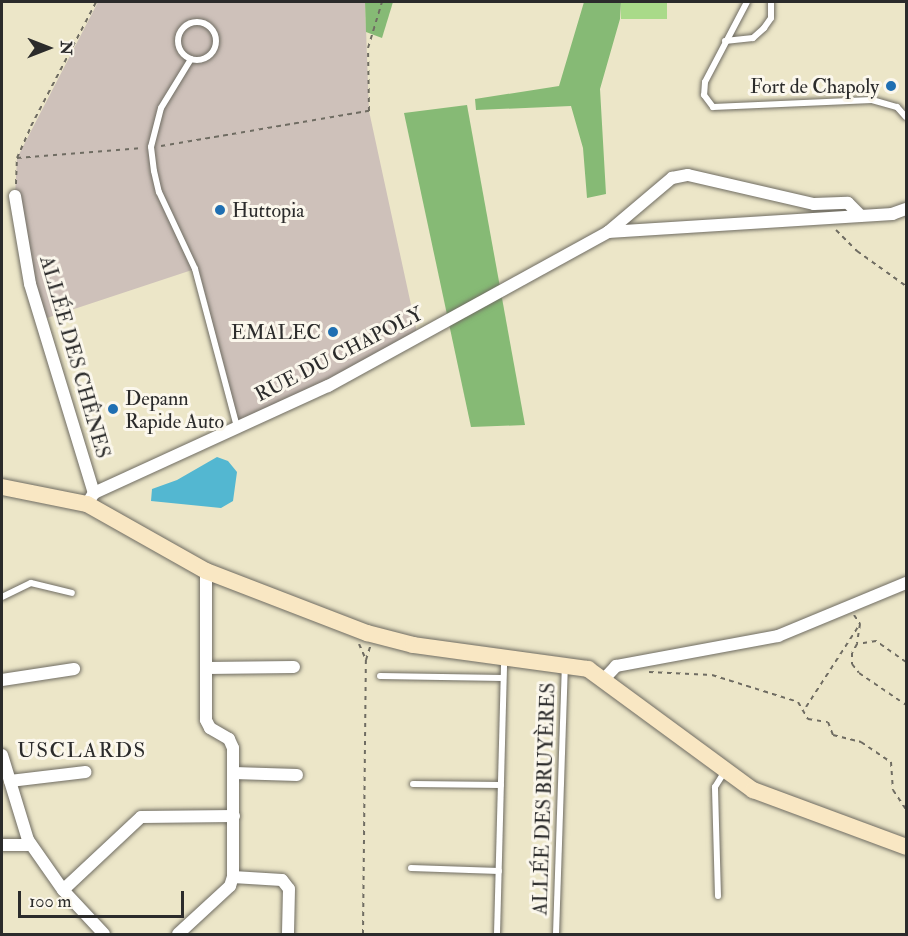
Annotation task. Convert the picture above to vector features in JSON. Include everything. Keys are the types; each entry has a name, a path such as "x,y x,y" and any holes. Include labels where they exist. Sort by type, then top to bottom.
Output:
{"street":[{"name":"RUE DU CHAPOLY","path":"90,498 328,386 608,232 625,214 672,178 688,175 814,204 848,203 861,216"},
{"name":"ALLÉE DES CHÊNES","path":"15,196 30,284 90,498"},
{"name":"RUE DU CHAPOLY","path":"608,232 892,214 906,209"},
{"path":"2,487 90,498 206,571 367,633 413,645 565,664 588,669 753,790 906,847"},
{"path":"178,934 230,886 233,877 234,773 229,739 210,728 206,720 206,571"},
{"path":"604,679 616,666 778,636 906,583"},
{"path":"206,668 294,667"},
{"path":"2,681 74,669"},
{"path":"2,760 31,845 63,890 104,934"},
{"path":"10,781 86,772"},
{"path":"234,773 297,775"},
{"path":"63,890 141,817 234,816"},
{"path":"2,845 31,845"},
{"path":"233,877 282,880 289,890 288,934"}],"lane":[{"path":"747,2 705,82 704,95 713,107 872,100 897,107 906,117"},
{"path":"725,41 753,38 771,18 771,2"},
{"path":"191,59 181,50 178,38 190,23 203,22 213,30 215,47 208,56 191,59 160,108 151,147 159,192 195,269 237,427"},
{"path":"2,597 31,583 72,593"},
{"path":"498,934 504,656"},
{"name":"ALLÉE DES BRUYÈRES","path":"556,934 565,664"},
{"path":"380,676 503,678"},
{"path":"718,896 715,787 725,771"},
{"path":"413,784 501,784"},
{"path":"411,868 499,871"}],"path":[{"path":"15,196 17,158 96,2"},
{"path":"17,158 151,147 369,111 368,48 382,2"},
{"path":"825,219 857,251 906,286"},
{"path":"849,608 860,624 858,644 852,653 852,664 906,705"},
{"path":"805,708 860,624"},
{"path":"858,644 876,641 906,662"},
{"path":"358,643 366,660 363,934"},
{"path":"638,670 712,675 789,698 805,708 808,718 828,722 833,735 861,742 891,762 893,790 906,809"}],"shaded area":[{"path":"98,2 365,2 369,111 418,337 237,427 195,269 41,320 15,196 17,158"}],"green space":[{"path":"365,2 393,2 382,38 366,32"},
{"path":"584,2 621,2 620,19 600,89 606,194 587,198 583,148 571,106 476,110 475,99 559,86"},
{"path":"621,2 667,2 667,19 621,19"},
{"path":"467,105 525,425 471,427 404,113"}],"water":[{"path":"217,457 228,461 237,472 233,501 221,508 151,501 152,489 177,480"}],"place":[{"name":"Fort de Chapoly","path":"891,86"},
{"name":"Huttopia","path":"220,210"},
{"name":"EMALEC","path":"333,332"},
{"name":"Depann Rapide Auto","path":"113,409"}],"district":[{"name":"USCLARDS","path":"82,751"}]}
